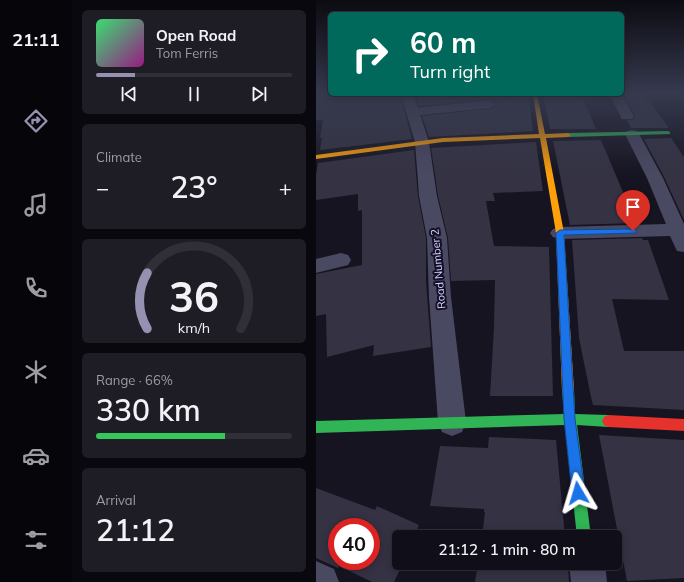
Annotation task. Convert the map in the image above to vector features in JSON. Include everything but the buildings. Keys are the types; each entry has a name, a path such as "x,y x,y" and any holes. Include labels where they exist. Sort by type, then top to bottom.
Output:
{"street":[{"name":"Road Number 2","path":"415,120 422,142 428,196 437,238 440,297 452,422"},
{"path":"540,120 560,233 570,419 583,530"},
{"path":"316,157 422,142 543,135 668,133"},
{"path":"560,233 682,235 632,134"},
{"path":"316,266 341,260"},
{"path":"316,427 570,419 684,424"},
{"path":"588,570 589,582"},
{"path":"316,579 321,582"}],"traffic: fast":[{"path":"568,135 668,133"},
{"path":"568,390 583,530"},
{"path":"316,427 570,419 608,421"}],"traffic: slow":[{"path":"540,120 560,233 568,390"},
{"path":"316,157 443,140 568,135"}],"traffic: jam":[{"path":"608,421 684,425"}],"route":[{"path":"578,493 570,419 560,233 633,231"}]}
